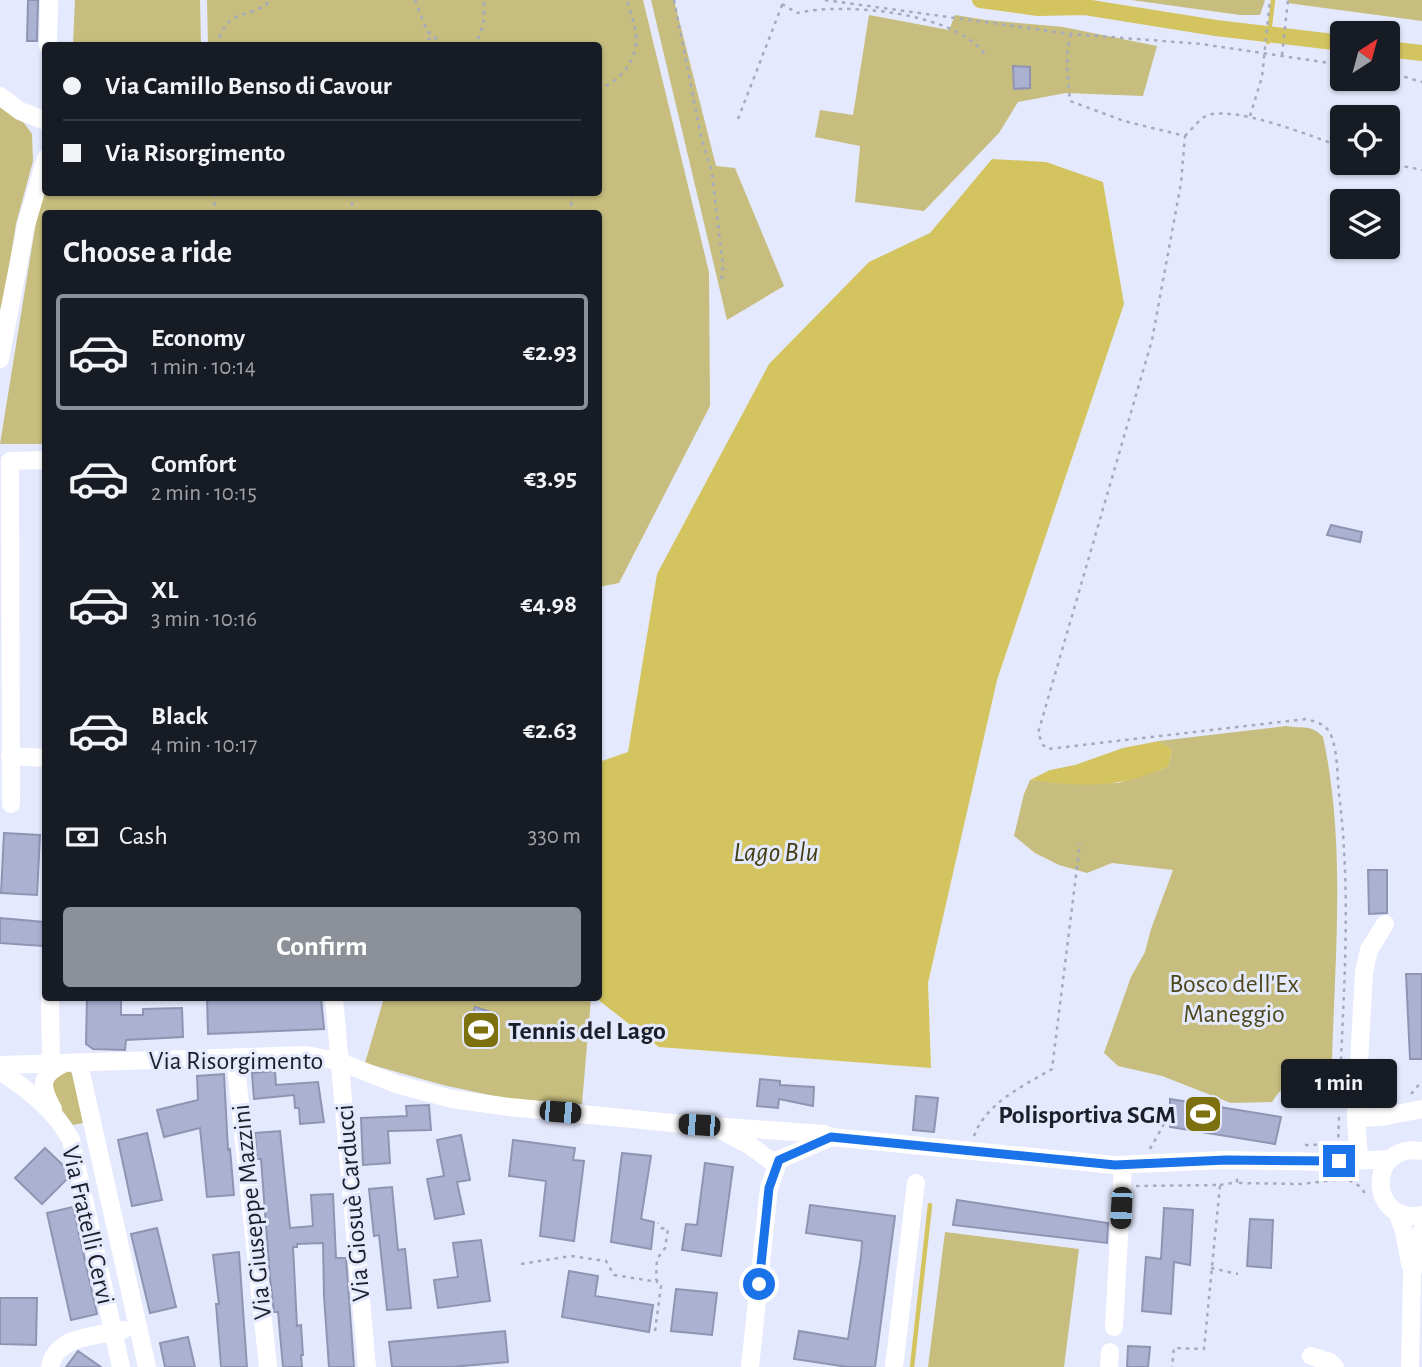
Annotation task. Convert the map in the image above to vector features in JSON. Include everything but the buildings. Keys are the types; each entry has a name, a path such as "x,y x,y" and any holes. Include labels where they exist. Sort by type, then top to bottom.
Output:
{"street":[{"path":"48,42 49,0"},
{"path":"0,96 20,111 42,119"},
{"path":"0,359 26,225 42,171"},
{"path":"10,804 5,457 42,460"},
{"path":"10,756 42,758"},
{"path":"1359,1159 1348,1117 1364,972 1372,944 1385,924"},
{"name":"Via Fratelli Cervi","path":"51,1001 65,1064 94,1137 147,1367"},
{"name":"Via Giosuè Carducci","path":"334,1001 367,1367"},
{"name":"Via Risorgimento","path":"0,1065 306,1055 338,1060 396,1084 452,1099 510,1107 824,1134 831,1137 1124,1165 1339,1153 1359,1159 1391,1158 1402,1152 1422,1151"},
{"name":"Via Giuseppe Mazzini","path":"235,1056 268,1367"},
{"path":"58,1120 43,1084 52,1069 65,1064"},
{"name":"Via Fratelli Cervi","path":"0,1071 33,1096 58,1120 71,1140 121,1367"},
{"path":"1348,1117 1381,1117 1422,1109"},
{"name":"Via Risorgimento","path":"715,1126 772,1157 831,1137"},
{"path":"750,1367 772,1157 759,1138 774,1130 782,1132 788,1140 788,1151 772,1157"},
{"path":"71,1140 94,1137"},
{"name":"Via Risorgimento","path":"1339,1153 1365,1171 1380,1187 1385,1201 1397,1212 1404,1231 1412,1274"},
{"path":"1380,1187 1382,1170 1391,1158"},
{"path":"1114,1327 1124,1165"},
{"path":"894,1367 916,1183"},
{"path":"1397,1212 1409,1216 1422,1215"},
{"path":"1410,1367 1412,1274 1422,1231"},
{"path":"50,1367 54,1355 66,1344 137,1326"},
{"path":"1311,1356 1330,1362 1335,1367"}],"path":[{"path":"218,42 222,29 231,18 259,9 271,0"},
{"path":"415,0 427,31 440,42"},
{"path":"476,42 485,18 484,0"},
{"path":"602,88 612,85 626,70 633,54 637,36 627,0"},
{"path":"674,0 701,136 712,173 723,266 721,284"},
{"path":"825,0 1071,34 1202,44 1330,63"},
{"path":"1250,116 1262,77 1270,0"},
{"path":"1282,55 1288,0"},
{"path":"738,119 783,2 797,13 826,8 888,13 937,23 953,29 981,47 986,56"},
{"path":"1071,34 1066,50 1070,101 1124,121 1185,136"},
{"path":"426,42 432,36"},
{"path":"1066,74 1074,76"},
{"path":"1400,76 1422,82"},
{"path":"1330,143 1250,116 1217,113 1206,116 1185,136 1181,183 1152,340 1038,733 1042,745 1048,749 1306,719 1322,724 1331,734 1342,813 1346,897 1339,1103"},
{"path":"1400,165 1422,170"},
{"path":"970,1149 976,1130 989,1111 1052,1069 1080,843"},
{"path":"1148,1151 1164,1124 1165,1115"},
{"path":"1344,1179 1339,1153 1348,1117"},
{"path":"1237,1182 1301,1184 1344,1179 1361,1186 1371,1203"},
{"path":"1122,1184 1141,1187 1220,1185 1204,1349 1174,1348 1172,1367"},
{"path":"655,1331 661,1286 656,1279 657,1259 665,1248 668,1230 661,1228 658,1223"},
{"path":"521,1264 570,1256 606,1261 614,1275 658,1282"},
{"path":"1211,1268 1238,1274"}],"green space":[{"path":"75,0 200,0 201,42 73,42"},
{"path":"207,0 643,0 709,272 710,406 619,583 602,586 602,210 42,210 42,444 0,444 42,195 602,196 602,42 208,42"},
{"path":"651,0 674,0 716,166 735,168 784,286 727,320"},
{"path":"1131,0 1265,0 1260,15 1240,15"},
{"path":"1288,0 1422,0 1422,21 1287,3"},
{"path":"869,15 949,30 955,15 1063,27 1157,46 1143,96 1066,93 1018,102 999,133 924,211 855,202 860,146 815,137 820,110 853,115"},
{"path":"0,107 24,123 32,134 33,161 16,224 4,301 0,310"},
{"name":"Bosco dell'Ex Maneggio","path":"1286,726 1310,729 1323,737 1330,777 1337,858 1332,1061 1295,1075 1289,1088 1279,1092 1272,1102 1231,1103 1162,1076 1118,1066 1104,1053 1131,977 1145,952 1173,870 1112,863 1087,873 1059,865 1035,853 1014,836 1030,780 1070,784 1119,783 1168,767 1172,750 1159,741"},
{"name":"Tennis del Lago","path":"383,1001 591,1001 582,1104 508,1099 443,1085 365,1063"},
{"path":"68,1069 73,1074 83,1123 73,1125 50,1094 48,1081"},
{"path":"945,1232 1079,1249 1064,1367 928,1367"}],"water":[{"name":"Lago Blu","path":"992,159 1046,162 1103,182 1124,304 997,680 928,983 931,1068 659,1047 600,1001 602,1001 602,761 628,752 657,574 769,364 869,262 930,233"},
{"path":"1159,741 1172,750 1168,767 1132,780 1086,785 1030,780 1050,770 1075,765 1123,748"}],"waterway":[{"path":"980,0 1038,8 1085,7 1216,28 1330,42"},
{"path":"1268,42 1273,0"},
{"path":"1400,50 1422,53"},
{"path":"912,1367 930,1205"}],"place":[{"name":"Tennis del Lago","path":"481,1030"},
{"name":"Polisportiva SGM","path":"1203,1114"}],"route":[{"path":"759,1284 769,1188 779,1160 831,1137 1115,1165 1226,1160 1339,1161"}]}
